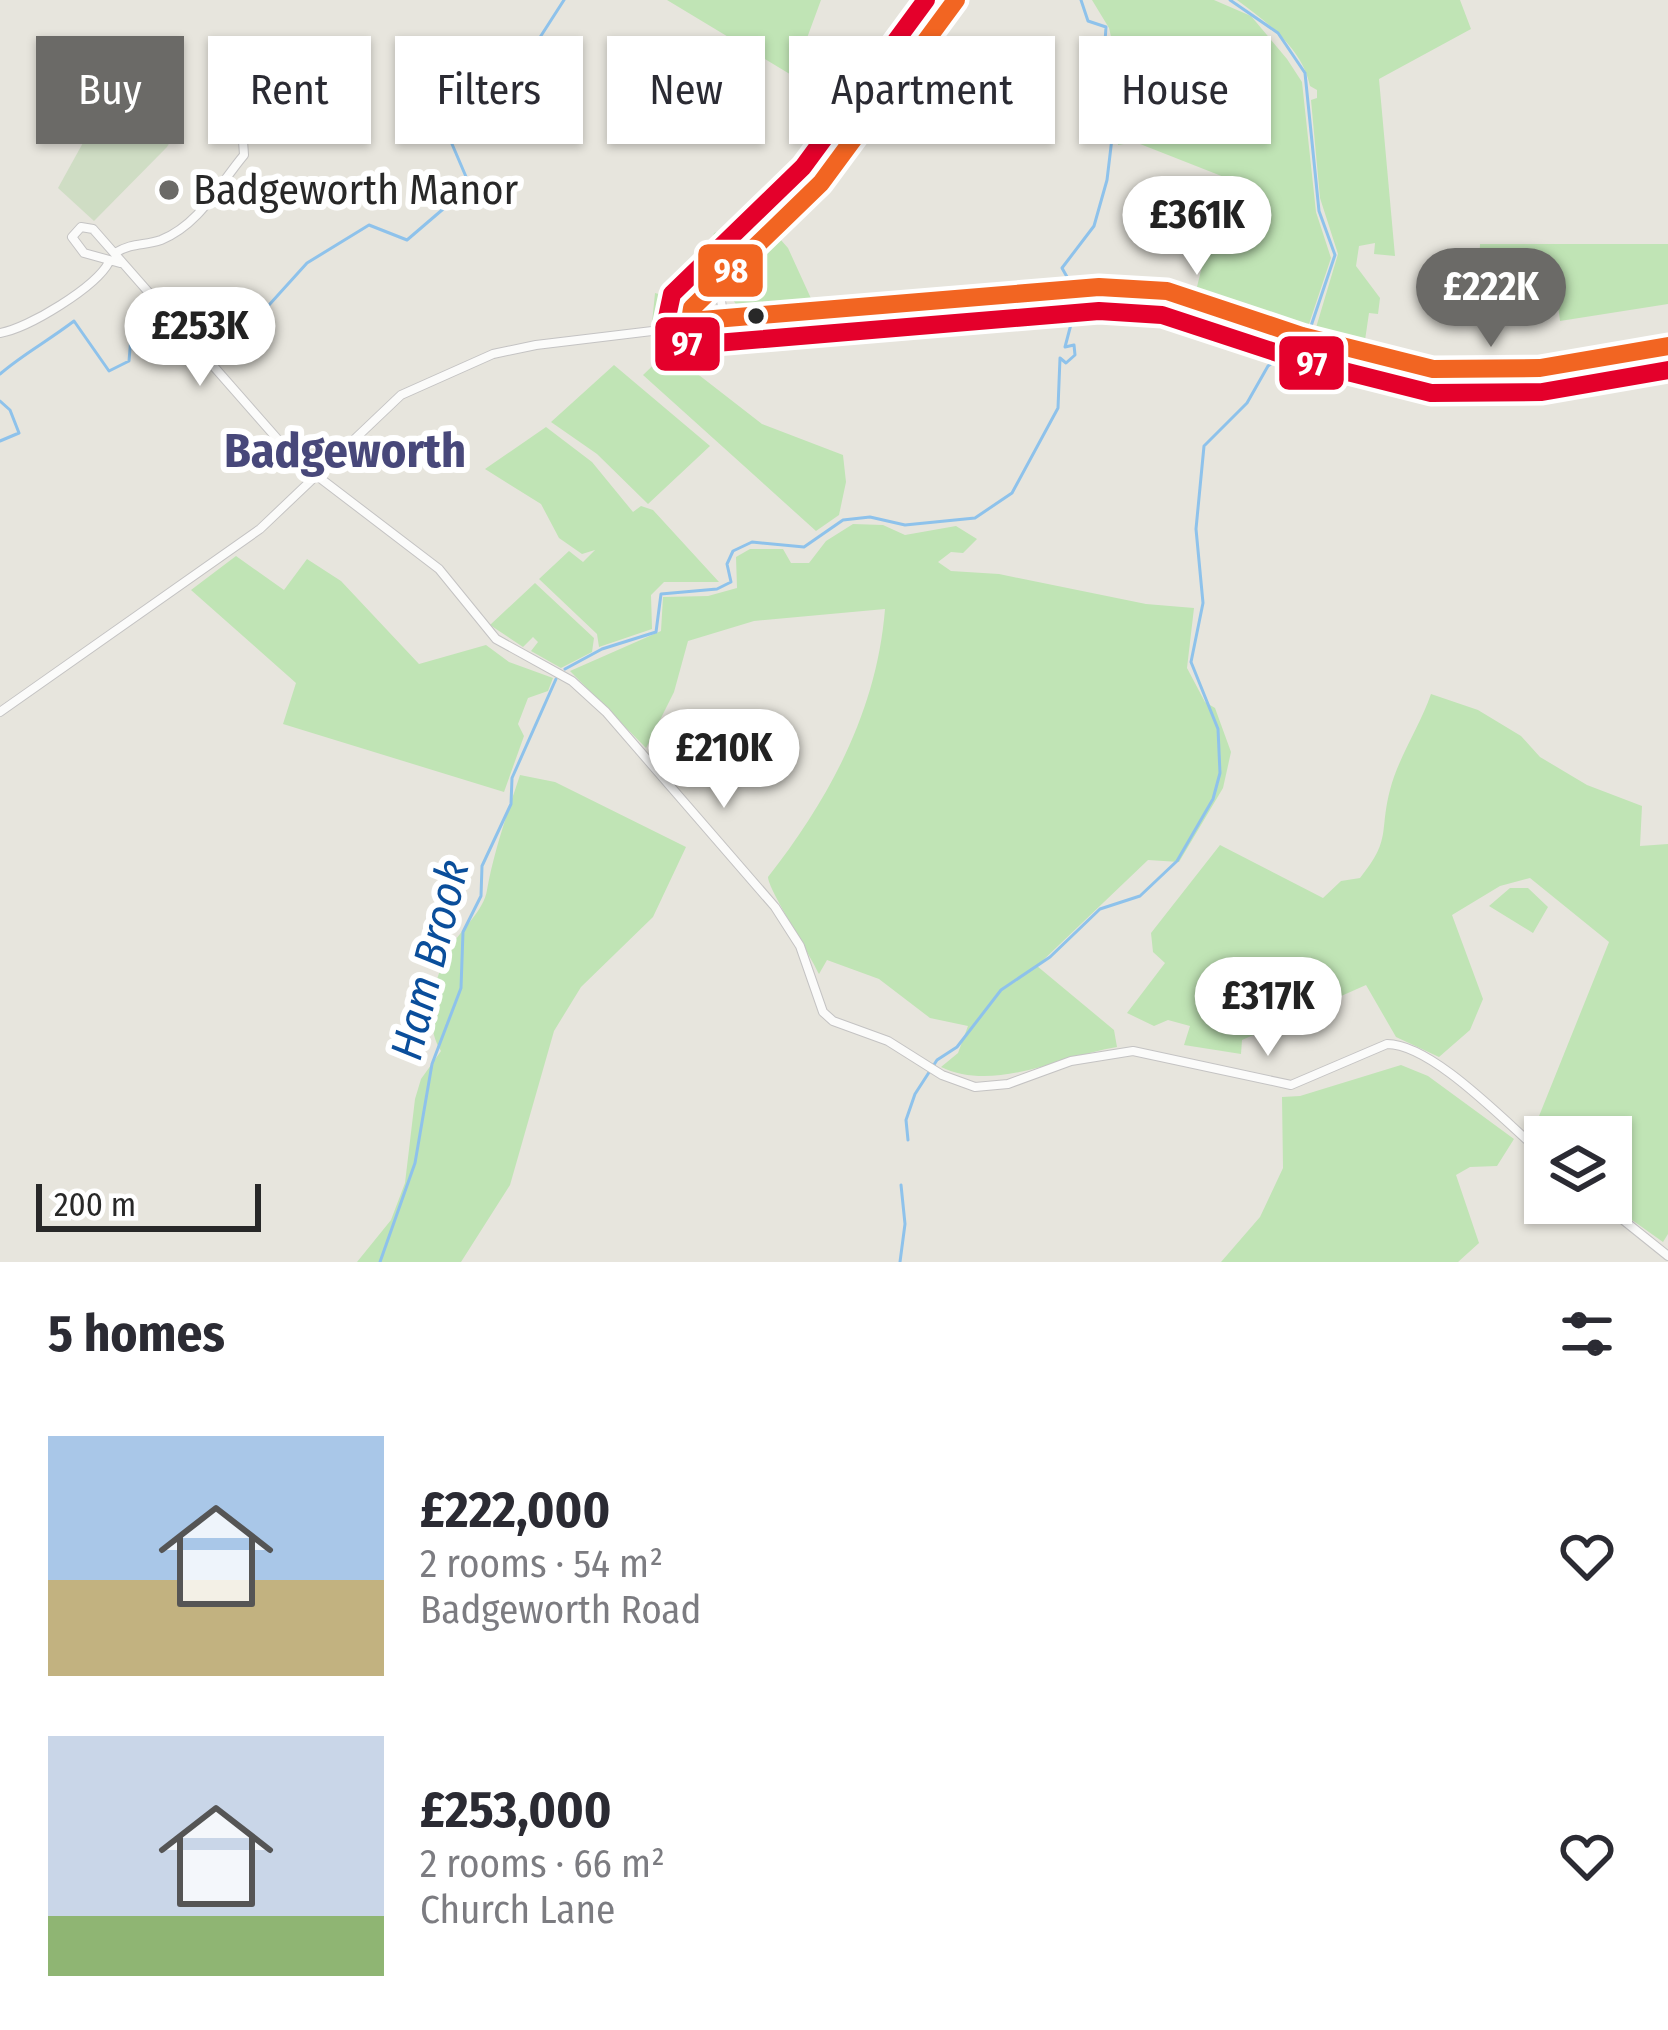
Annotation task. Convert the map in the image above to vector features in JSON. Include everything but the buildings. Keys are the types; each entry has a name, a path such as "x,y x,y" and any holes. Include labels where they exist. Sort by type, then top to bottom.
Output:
{"street":[{"path":"656,328 720,286 821,183 956,0"},
{"path":"0,333 39,317 97,279 134,241 164,239 200,215 244,155 243,144"},
{"path":"115,259 84,253 72,237 86,226 247,409 316,476 439,569 496,639 572,681 606,712 764,892 800,946 823,1012 833,1021 888,1041 942,1076 974,1087 1008,1084 1071,1061 1133,1051 1291,1085 1387,1044 1402,1044 1433,1062 1524,1138"},
{"path":"720,286 717,298 724,321"},
{"path":"0,712 191,582 260,529 384,406 433,377 493,354 656,328 1099,287 1167,291 1302,336 1433,369 1540,368 1668,346"},
{"path":"692,308 690,321 698,324"},
{"path":"1628,1224 1664,1253 1668,1240"}],"green space":[{"path":"667,0 821,0 808,36 789,36 789,74 765,59 765,36 727,36"},
{"path":"1092,0 1214,0 1251,16 1268,36 1111,36"},
{"path":"1237,0 1460,0 1471,29 1379,79 1395,256 1374,254 1375,243 1359,246 1356,266 1380,298 1378,314 1369,313 1364,347 1315,331 1338,254 1320,198 1311,100 1317,98 1317,90 1310,86 1282,37"},
{"path":"1271,40 1302,82 1316,212 1331,258 1307,330 1195,295 1224,177 1140,144 1271,144"},
{"path":"82,144 169,144 94,221 58,188"},
{"path":"746,204 780,223 773,231 788,248 814,305 742,313 720,281 652,323 655,293 674,298 706,259 714,233 734,225"},
{"path":"1480,244 1668,244 1668,304 1560,321 1558,305 1477,305"},
{"path":"668,351 762,424 843,455 846,482 839,515 816,531 643,375"},
{"path":"614,365 710,446 648,504 597,454 551,422"},
{"path":"546,427 592,462 633,512 641,506 653,510 719,582 664,582 651,595 652,629 599,647 597,634 539,579 569,551 583,562 595,550 582,554 559,538 541,504 485,469"},
{"path":"853,524 883,525 905,535 956,526 977,539 963,553 951,552 938,562 951,571 999,574 1146,604 1194,608 1187,668 1205,702 1215,708 1231,752 1223,788 1179,862 1148,860 1037,966 1114,1030 1117,1047 1006,1074 962,1074 941,1067 958,1053 968,1026 930,1018 879,979 827,960 819,974 775,894 768,877 830,784 861,717 885,609 754,621 688,641 674,692 646,748 570,671 661,631 663,597 708,596 737,588 736,557 750,549 783,549 791,563 809,563 826,541"},
{"path":"236,556 284,590 307,559 341,581 419,664 486,645 509,662 553,678 548,691 528,698 518,724 524,736 504,792 283,724 296,683 191,590"},
{"path":"535,583 594,638 592,652 561,668 531,651 538,642 533,637 523,647 490,625"},
{"path":"1431,694 1478,710 1587,785 1642,806 1640,846 1668,844 1668,1234 1663,1242 1632,1220 1632,1116 1539,1116 1609,942 1530,878 1500,886 1452,915 1483,999 1470,1030 1439,1057 1396,1037 1366,985 1242,1040 1241,1054 1184,1045 1190,1026 1168,1020 1154,1026 1127,1013 1165,963 1153,952 1151,933 1220,845 1323,898 1341,881 1360,878 1370,865 1381,844 1394,778"},
{"path":"520,775 555,782 686,847 653,917 581,987 554,1031 510,1185 461,1262 357,1262 391,1220 405,1183 415,1099 421,1079 441,1051 432,1026 436,983 452,945 485,897"},
{"path":"1510,888 1528,888 1548,907 1533,933 1489,906"},
{"path":"1401,1065 1428,1076 1514,1139 1497,1166 1470,1167 1456,1175 1479,1243 1458,1262 1221,1262 1260,1217 1283,1168 1282,1097 1300,1096"}],"waterway":[{"path":"180,322 225,331 269,305 307,263 369,225 407,240 470,186 443,123 528,56 564,0"},
{"name":"Ham Brook","path":"1071,284 1062,268 1094,226 1107,180 1118,88 1102,69 1109,60 1104,56 1106,27 1088,21 1081,0"},
{"path":"1230,0 1278,33 1305,73 1319,211 1335,255 1309,332"},
{"name":"Ham Brook","path":"565,669 602,649 656,632 661,594 717,589 731,582 727,564 733,551 752,542 804,547 843,520 870,517 905,525 975,518 1012,493 1058,408 1060,358 1066,363 1075,355 1074,345 1065,347 1075,309 1073,293"},
{"path":"0,374 74,321 109,371 129,361 133,313 170,320"},
{"path":"908,1140 906,1120 915,1094 937,1060 957,1047 1001,990 1050,957 1100,909 1140,896 1177,861 1213,799 1220,773 1218,729 1191,662 1203,603 1196,529 1204,446 1247,403 1268,366 1304,340"},
{"path":"0,401 10,410 19,433 0,441"},
{"name":"Ham Brook","path":"380,1262 415,1163 432,1064 461,988 463,932 481,896 482,866 511,804 512,778 556,679"},
{"path":"900,1262 905,1224 901,1185"}],"transit line":[{"name":"97","path":"926,0 803,167 672,294 666,322 676,341 692,345 1099,311 1162,315 1296,359 1431,393 1542,392 1668,370"},
{"name":"98","path":"956,0 821,183 692,308 690,321 1099,287 1167,291 1302,336 1433,369 1540,368 1668,346"}],"place":[{"name":"Badgeworth Manor","path":"169,190"}],"district":[{"name":"Badgeworth","path":"345,451"}]}
